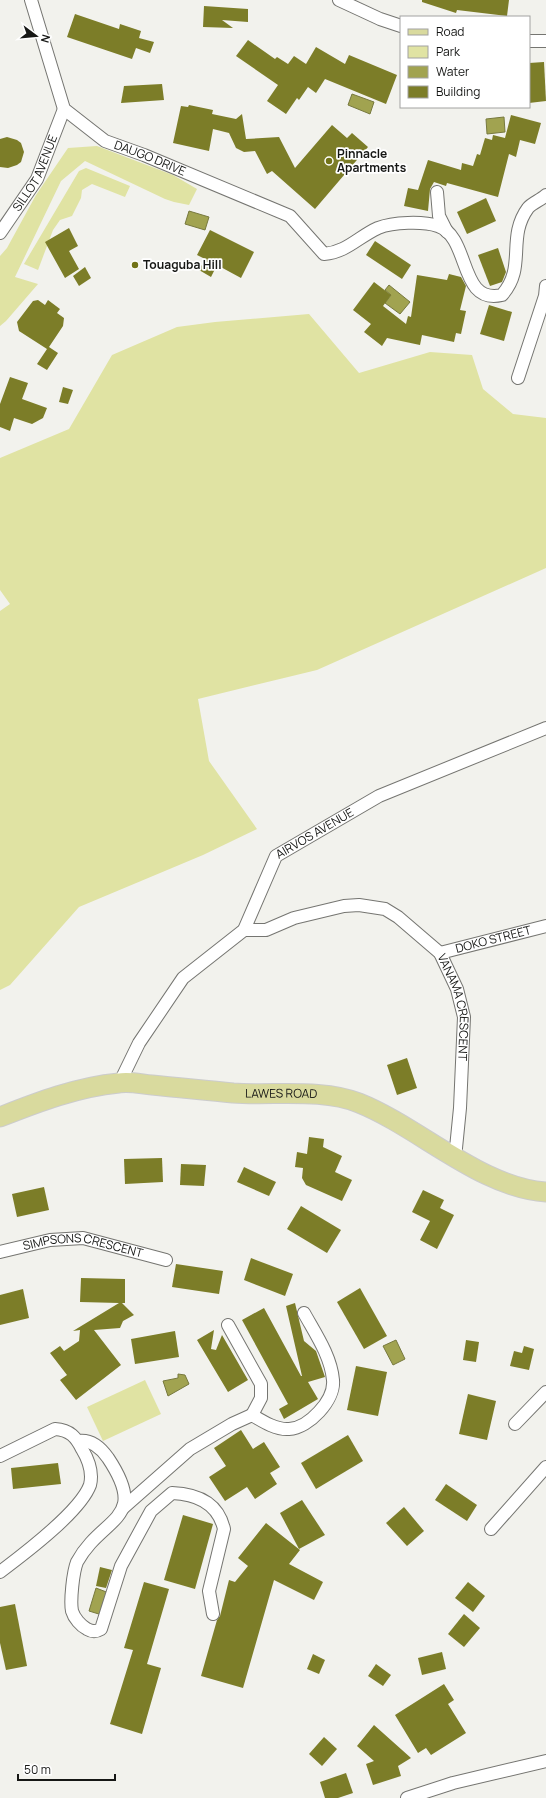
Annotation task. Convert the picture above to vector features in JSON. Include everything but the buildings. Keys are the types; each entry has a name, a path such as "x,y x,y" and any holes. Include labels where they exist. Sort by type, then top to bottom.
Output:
{"main road":[{"name":"LAWES ROAD","path":"0,1117 56,1095 120,1082 236,1093 321,1095 358,1102 407,1127 455,1158 505,1183 534,1191 546,1192"}],"street":[{"path":"31,0 64,109"},
{"path":"339,0 380,19 400,26"},
{"path":"530,41 546,42"},
{"name":"SILLOT AVENUE","path":"0,233 37,179 64,109"},
{"name":"DAUGO DRIVE","path":"64,109 105,142 144,155 290,216 324,254 336,252 379,228 413,222 439,226 447,232"},
{"path":"436,192 439,216 447,232 453,236 459,247 465,271 477,288 489,296 502,295 511,285 515,274 516,235 521,220 529,207 546,196"},
{"path":"518,378 545,296 546,286"},
{"name":"AIRVOS AVENUE","path":"120,1082 139,1043 183,978 244,930 276,856 379,796 546,728"},
{"name":"VANAMA CRESCENT","path":"244,930 266,930 294,918 344,906 359,905 385,909 392,913 440,953 458,989 464,1017 460,1108 455,1158"},
{"name":"DOKO STREET","path":"440,953 546,926"},
{"name":"SIMPSONS CRESCENT","path":"0,1252 50,1240 83,1238 166,1260"},
{"path":"252,1415 268,1424 288,1430 301,1427 322,1409 330,1395 333,1382 330,1365 321,1343 304,1312"},
{"path":"213,1614 208,1590 224,1529 222,1519 213,1506 200,1498 186,1493 172,1493 151,1511 121,1566 101,1629 91,1632 81,1626 72,1612 74,1573 77,1562 88,1547 104,1532 124,1508 190,1449 232,1424 252,1415 261,1398 262,1384 228,1325"},
{"path":"515,1424 546,1392"},
{"path":"0,1456 55,1429 64,1429 72,1433 78,1441 89,1464 91,1476 89,1486 73,1509 56,1527 0,1572"},
{"path":"78,1441 90,1443 103,1451 116,1469 125,1492 124,1508"},
{"path":"491,1529 546,1467"},
{"path":"407,1798 452,1783 546,1761"}],"green space":[{"path":"97,146 173,175 197,189 189,205 165,199 85,161 61,181 15,277 38,284 0,326 0,256 7,248 36,195 68,148"},
{"path":"86,168 130,186 125,197 92,184 82,190 81,198 72,216 60,220 53,230 38,270 24,264 79,171"},
{"path":"309,314 359,373 430,352 472,355 483,389 513,414 546,418 546,568 317,670 198,699 209,761 257,829 203,855 79,907 10,985 0,990 0,611 10,604 0,590 0,458 69,429 112,355 177,327 215,322"},
{"path":"145,1380 161,1414 103,1441 87,1407"}],"water":[{"path":"352,94 374,102 370,114 348,105"},
{"path":"504,117 505,132 487,134 486,119"},
{"path":"189,211 209,217 205,230 185,224"},
{"path":"389,285 410,302 400,314 385,303 391,295 385,290"},
{"path":"396,1340 405,1359 393,1365 383,1346"},
{"path":"178,1374 185,1375 189,1384 168,1396 163,1381 178,1378"},
{"path":"96,1588 109,1593 102,1615 89,1611"}],"place":[{"name":"Pinnacle Apartments","path":"329,161"},
{"name":"Touaguba Hill","path":"135,265"}]}
